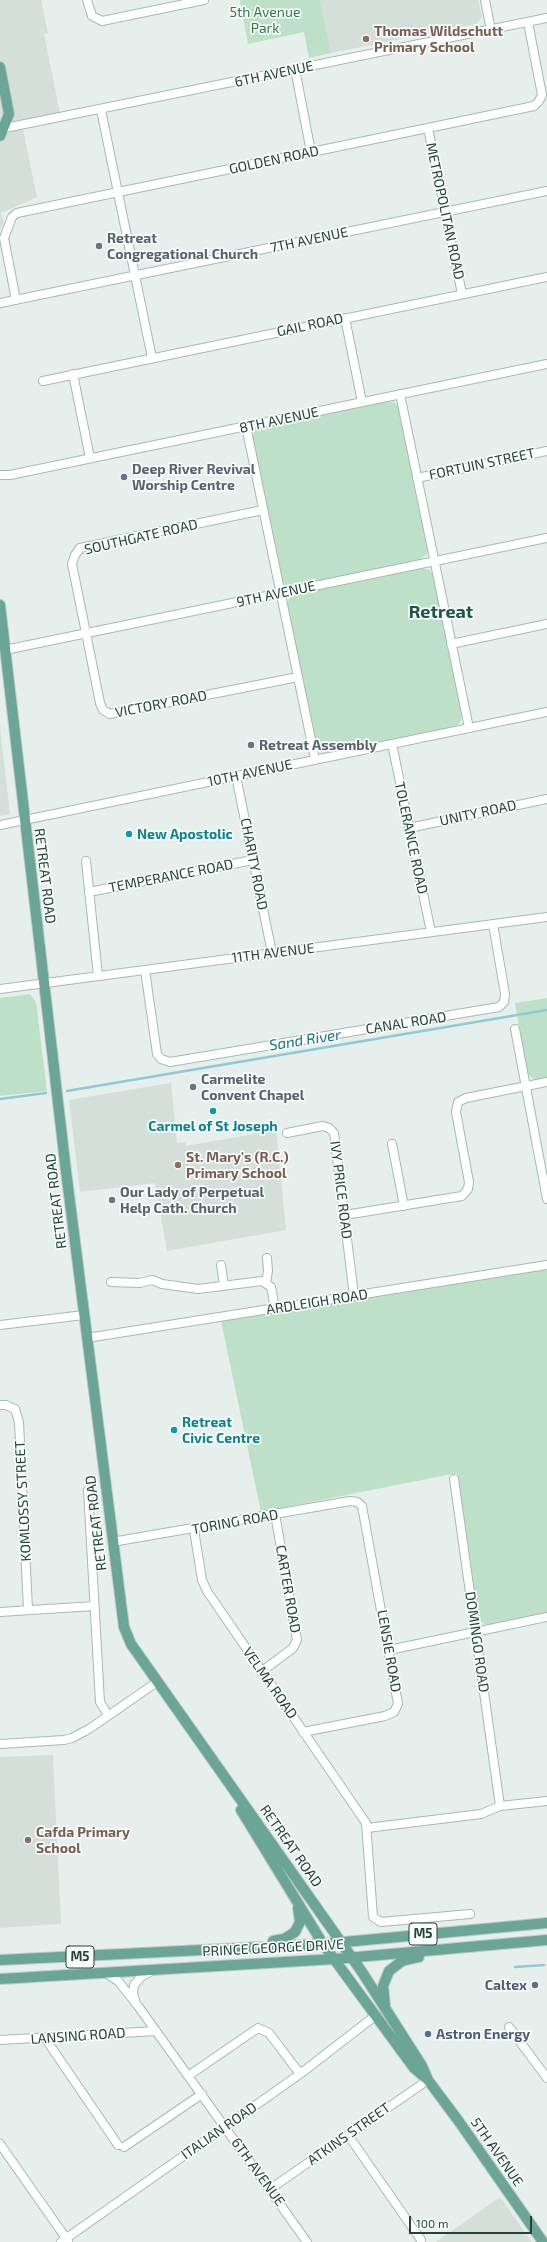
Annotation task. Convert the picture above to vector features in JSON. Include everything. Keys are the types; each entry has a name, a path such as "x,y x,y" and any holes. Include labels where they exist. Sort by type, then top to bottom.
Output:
{"main road":[{"path":"0,67 8,109 7,120 1,131"},
{"name":"RETREAT ROAD","path":"0,605 24,820 45,983 57,1098 112,1542 126,1632 131,1644 216,1767 342,1942"},
{"name":"RETREAT ROAD","path":"216,1767 323,1944"},
{"path":"182,1952 284,1939 296,1932 299,1926 300,1918 298,1904"},
{"name":"PRINCE GEORGE DRIVE","path":"0,1960 323,1944 547,1924"},
{"name":"PRINCE GEORGE DRIVE","path":"0,1979 352,1958 547,1940"},
{"name":"5TH AVENUE","path":"342,1942 422,2066 428,2080 543,2242"},
{"name":"5TH AVENUE","path":"323,1944 414,2068 428,2080"},
{"path":"386,2010 383,1986 385,1977 394,1966 402,1961 436,1955 454,1948"}],"street":[{"path":"87,0 92,16 102,21 204,0"},
{"path":"485,0 491,30"},
{"name":"6TH AVENUE","path":"1,131 294,69 547,18"},
{"name":"GOLDEN ROAD","path":"16,300 4,240 14,215 117,192 530,108 537,104 541,98 541,91 528,22"},
{"path":"294,69 311,152"},
{"path":"101,110 152,358"},
{"name":"METROPOLITAN ROAD","path":"428,128 462,294"},
{"name":"7TH AVENUE","path":"0,303 547,191"},
{"name":"GAIL ROAD","path":"43,381 547,277"},
{"path":"345,318 362,402"},
{"name":"8TH AVENUE","path":"0,475 10,475 547,364"},
{"path":"73,374 90,458"},
{"name":"FORTUIN STREET","path":"400,394 468,728"},
{"path":"246,426 315,760"},
{"name":"FORTUIN STREET","path":"417,478 547,451"},
{"name":"8TH AVENUE","path":"0,480 10,475"},
{"name":"SOUTHGATE ROAD","path":"86,633 72,564 75,554 80,548 264,510"},
{"name":"9TH AVENUE","path":"5,650 547,538"},
{"path":"451,644 547,624"},
{"name":"VICTORY ROAD","path":"86,633 100,703 103,710 110,714 298,677"},
{"name":"10TH AVENUE","path":"0,825 547,712"},
{"name":"TOLERANCE ROAD","path":"392,744 431,932"},
{"name":"CHARITY ROAD","path":"236,776 272,953"},
{"name":"UNITY ROAD","path":"409,828 547,799"},
{"name":"TEMPERANCE ROAD","path":"89,892 253,860"},
{"path":"86,861 98,976"},
{"name":"11TH AVENUE","path":"0,989 547,917"},
{"name":"CANAL ROAD","path":"145,970 157,1054 161,1059 167,1062 496,1008 504,1002 505,994 493,924"},
{"path":"515,1029 547,1199"},
{"path":"344,1215 460,1197 467,1192 469,1182 456,1112 458,1102 466,1098 547,1082"},
{"name":"IVY PRICE ROAD","path":"287,1133 323,1126 332,1130 335,1137 354,1296"},
{"path":"392,1144 404,1206"},
{"path":"266,1283 268,1271 267,1258"},
{"path":"220,1265 224,1285"},
{"name":"ARDLEIGH ROAD","path":"87,1338 547,1265"},
{"path":"111,1282 140,1283 152,1280 162,1284 198,1289 262,1281 272,1290 275,1308"},
{"path":"0,1325 84,1315"},
{"name":"KOMLOSSY STREET","path":"0,1405 6,1405 15,1409 19,1422 28,1610"},
{"name":"DOMINGO ROAD","path":"454,1479 500,1806"},
{"path":"88,1490 100,1702 108,1715"},
{"name":"TORING ROAD","path":"112,1542 194,1530 350,1501 356,1502"},
{"name":"LENSIE ROAD","path":"303,1732 385,1716 394,1712 398,1704 364,1512 362,1506 356,1502"},
{"name":"CARTER ROAD","path":"262,1672 293,1648 297,1640 275,1514"},
{"name":"VELMA ROAD","path":"194,1530 204,1586 363,1819 367,1828 372,1912 376,1920 387,1921 470,1914"},
{"path":"0,1612 94,1606"},
{"path":"389,1650 547,1617"},
{"path":"0,1744 64,1740 81,1734 157,1682"},
{"path":"367,1828 481,1814 500,1806 547,1801"},
{"name":"6TH AVENUE","path":"138,2006 132,1993 134,1985 141,1977 154,1969"},
{"name":"6TH AVENUE","path":"104,1973 118,1981 138,2006 307,2242"},
{"name":"ITALIAN ROAD","path":"65,2241 300,2074 375,2016"},
{"path":"509,2027 547,2078"},
{"path":"188,2076 258,2028 270,2033 300,2074"},
{"name":"LANSING ROAD","path":"0,2040 156,2031"},
{"path":"45,2038 121,2146 202,2094"},
{"name":"ATKINS STREET","path":"270,2189 428,2080"},
{"path":"348,2135 421,2240"},
{"path":"0,2144 65,2241"}],"shaded area":[{"path":"0,0 41,0 48,33 44,34 61,118 22,125 37,197 1,213 4,222 0,230"},
{"name":"Thomas Wildschutt Primary School","path":"320,0 478,0 482,17 476,24 331,53"},
{"path":"0,727 10,814 0,816"},
{"name":"St. Mary's (R.C.) Primary School","path":"171,1083 177,1143 186,1142 186,1146 254,1134 255,1131 276,1127 286,1230 167,1251 155,1183 80,1192 69,1100"},
{"name":"Cafda Primary School","path":"53,1755 61,1924 0,1928 0,1757"},
{"path":"500,2197 532,2242 436,2242"}],"green space":[{"name":"5th Avenue Park","path":"240,0 320,0 331,53 309,58 304,32 248,44"},
{"path":"386,401 394,402 400,409 428,549 427,554 419,560 293,587 286,586 281,580 252,439 254,432 260,427"},
{"path":"421,568 430,570 434,577 462,715 460,723 454,727 327,753 320,752 316,746 287,604 289,599 294,594"},
{"path":"30,994 36,1002 47,1091 0,1096 0,998"},
{"path":"547,998 547,1078 535,1080 527,1074 515,1003"},
{"path":"547,1269 547,1613 491,1625 484,1624 479,1620 457,1473 261,1512 221,1321"}],"waterway":[{"name":"Sand River","path":"67,1091 547,1010"},
{"name":"Sand River","path":"0,1099 46,1093"},
{"path":"515,1967 544,1965"}],"place":[{"name":"Thomas Wildschutt Primary School","path":"366,39"},
{"name":"Retreat Congregational Church","path":"99,246"},
{"name":"Deep River Revival Worship Centre","path":"124,477"},
{"name":"Retreat Assembly","path":"251,745"},
{"name":"New Apostolic","path":"129,834"},
{"name":"Carmelite Convent Chapel","path":"193,1087"},
{"name":"Carmel of St Joseph","path":"213,1111"},
{"name":"St. Mary's (R.C.) Primary School","path":"178,1165"},
{"name":"Our Lady of Perpetual Help Cath. Church","path":"112,1200"},
{"name":"Retreat Civic Centre","path":"174,1430"},
{"name":"Cafda Primary School","path":"28,1840"},
{"name":"Caltex","path":"535,1985"},
{"name":"Astron Energy","path":"428,2034"}],"district":[{"name":"Retreat","path":"441,612"}]}
